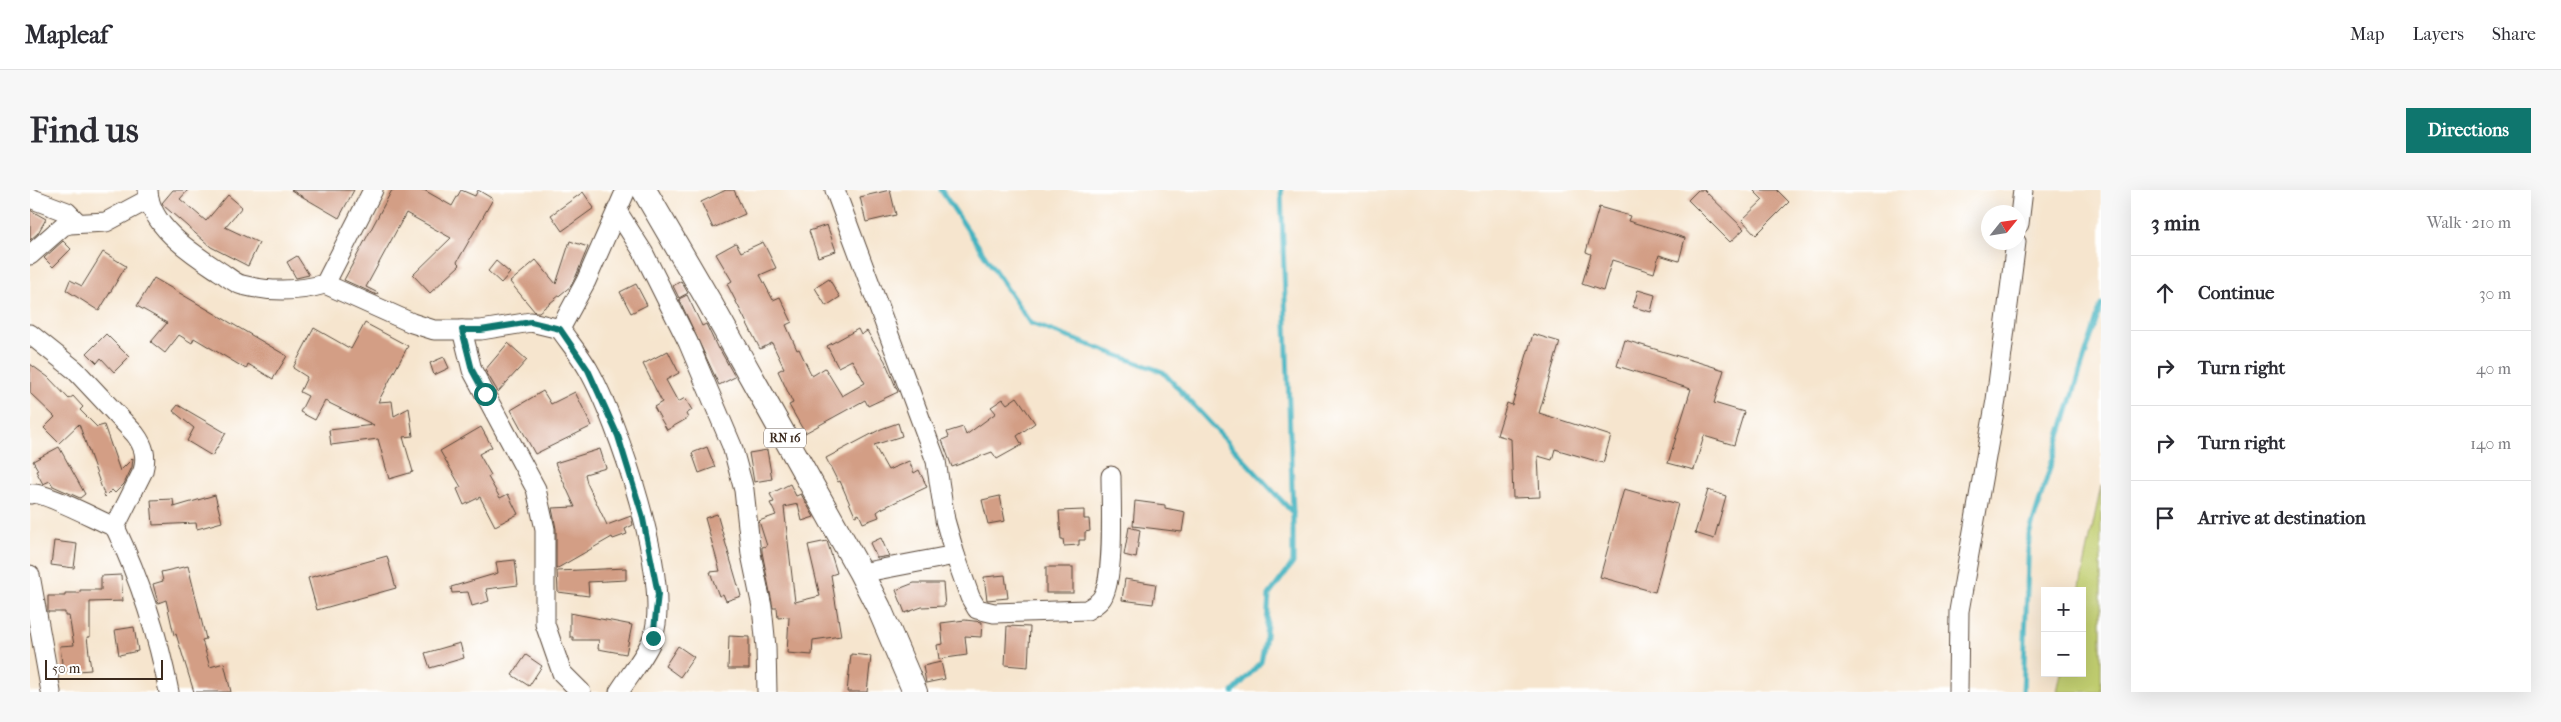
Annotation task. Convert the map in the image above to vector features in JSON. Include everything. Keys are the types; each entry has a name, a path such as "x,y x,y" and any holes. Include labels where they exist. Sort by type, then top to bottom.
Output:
{"main road":[{"name":"RN 16","path":"644,190 710,303 861,573 879,608 915,692"}],"street":[{"path":"325,284 373,190"},
{"path":"560,329 586,281 626,190"},
{"path":"835,190 936,461 945,520 970,597 977,609 994,613 1087,610 1097,604 1103,596 1107,581 1112,532 1111,476"},
{"path":"2021,205 2023,190"},
{"path":"30,255 64,226 78,223 95,224 106,222 148,194 156,216 179,240 192,252 239,285 286,292 325,284 412,323 434,330 481,330 531,322 560,329 588,370 618,436 642,514 658,594 653,638 619,692"},
{"path":"30,198 67,212 78,223"},
{"path":"617,211 643,252 688,342 732,446 744,490 751,554 762,607 766,647 767,692"},
{"path":"1958,692 1959,611 1996,400 2015,250"},
{"path":"462,330 472,370 536,488 545,529 545,624 562,673 581,692"},
{"path":"30,334 76,370 141,443 146,460 143,471 115,527"},
{"path":"30,494 35,492 55,499 115,527 135,570 163,660 169,692"},
{"path":"861,573 955,555"},
{"path":"30,575 51,692"}],"green space":[{"path":"2101,486 2101,692 2057,692 2060,677 2086,677 2086,587 2080,587"}],"building":[{"path":"173,190 188,190 180,199 206,221 228,195 242,207 225,227 259,243 248,266 211,247 164,206 162,203"},
{"path":"291,190 354,190 339,218"},
{"path":"392,190 424,190 452,206 461,190 475,196 478,190 493,199 457,262 460,265 430,293 413,275 451,238 406,213 366,287 378,293 377,295 344,280"},
{"path":"726,190 734,190 745,214 713,228 701,202"},
{"path":"890,190 896,215 866,222 860,197"},
{"path":"1698,190 1704,190 1744,229 1730,242 1688,200"},
{"path":"1753,190 1777,190 1789,202 1756,235 1742,220 1763,200"},
{"path":"583,192 594,208 562,231 551,215"},
{"path":"1599,207 1630,216 1628,221 1685,238 1679,261 1659,255 1654,273 1612,260 1603,291 1582,284 1591,254 1586,252"},
{"path":"30,210 46,219 38,233 30,240"},
{"path":"827,225 836,251 818,257 809,231"},
{"path":"63,241 71,249 53,267 44,258"},
{"path":"570,241 588,247 576,276 571,286 539,312 535,312 510,282 536,260 556,284"},
{"path":"763,242 776,268 760,275 773,300 780,297 792,322 786,325 797,350 799,349 812,376 825,368 842,396 865,383 852,360 838,367 827,346 858,329 861,335 867,331 885,361 898,392 868,406 865,400 805,433 789,405 793,403 778,371 784,368 772,343 760,349 727,284 732,281 716,254 736,243 741,252"},
{"path":"103,252 126,266 99,311 66,290 70,280 82,286"},
{"path":"297,256 309,275 296,278 287,262"},
{"path":"496,261 510,273 501,283 488,271"},
{"path":"154,278 287,356 273,379 248,364 246,369 194,338 192,343 179,335 165,353 151,342 167,323 137,306"},
{"path":"829,279 840,297 826,306 815,288"},
{"path":"681,281 688,293 679,298 673,286"},
{"path":"636,284 647,305 631,313 620,292"},
{"path":"1638,290 1655,295 1651,312 1633,307"},
{"path":"687,295 702,326 706,324 735,377 719,385 679,299"},
{"path":"365,323 408,346 378,402 392,401 394,416 409,408 413,436 403,437 413,472 389,479 378,439 331,445 329,430 374,425 325,401 315,420 300,412 308,396 300,392 307,377 293,368 314,328 351,349"},
{"path":"106,334 129,357 114,372 101,358 97,363 87,353"},
{"path":"1533,334 1560,342 1539,413 1611,436 1603,463 1555,449 1552,460 1538,456 1540,497 1513,498 1511,439 1497,435 1507,403 1512,405"},
{"path":"1625,340 1724,370 1714,403 1744,412 1734,445 1704,436 1694,470 1668,463 1691,389 1617,366"},
{"path":"508,343 527,360 498,392 485,370"},
{"path":"668,351 679,373 666,380 678,402 685,398 692,410 686,414 688,418 667,430 654,407 662,402 643,364"},
{"path":"444,357 449,368 434,375 430,363"},
{"path":"30,364 48,377 69,399 73,396 83,407 80,410 97,427 104,425 120,471 133,458 132,467 124,484 115,493 112,490 105,497 79,424 59,443 44,428 55,417 30,393"},
{"path":"543,391 551,404 575,392 592,426 535,454 511,410"},
{"path":"1017,397 1035,423 1017,436 1022,445 997,459 992,452 952,467 942,440 949,437 947,432 963,427 966,435 996,413 991,407 1003,399 1007,404"},
{"path":"178,405 226,433 212,456 187,441 194,428 173,411"},
{"path":"898,423 902,436 874,445 888,470 909,461 914,473 919,470 927,487 881,509 877,512 879,517 863,523 859,514 855,516 840,481 838,482 826,458 881,429"},
{"path":"481,427 492,447 479,454 491,475 488,477 500,498 508,494 518,514 495,526 480,497 464,505 457,489 461,487 440,451"},
{"path":"59,447 85,494 80,498 53,486 50,481 43,484 36,471 38,470 33,461"},
{"path":"707,447 715,467 699,473 692,453"},
{"path":"600,449 606,468 585,474 587,483 607,525 631,516 633,525 625,529 627,534 613,539 612,537 556,569 556,529 552,508 575,507 555,463"},
{"path":"767,450 772,479 754,482 749,453"},
{"path":"790,484 796,496 801,494 814,517 802,521 798,504 784,507 795,602 820,596 808,545 827,541 837,573 831,575 841,636 813,640 812,655 787,653 789,617 778,618 777,608 773,608 762,552 762,547 767,546 759,521 776,515 770,503 774,502 770,494"},
{"path":"1624,489 1678,504 1655,592 1600,577"},
{"path":"1708,490 1726,496 1714,539 1695,533"},
{"path":"215,495 222,522 197,529 196,523 153,525 151,500 173,499 174,507"},
{"path":"1000,496 1005,521 988,524 982,500"},
{"path":"1135,501 1165,505 1165,508 1185,512 1182,532 1133,526"},
{"path":"1084,510 1084,519 1089,519 1090,531 1085,532 1085,540 1079,540 1079,545 1064,546 1063,539 1061,539 1059,511"},
{"path":"717,514 741,596 726,601 723,594 719,596 710,572 720,571 705,518"},
{"path":"1129,527 1140,530 1136,558 1124,555"},
{"path":"881,538 889,556 877,558 870,543"},
{"path":"54,541 77,544 74,568 51,565"},
{"path":"387,556 396,588 317,610 308,578"},
{"path":"515,560 518,585 486,589 489,601 472,606 468,592 452,593 451,587 498,573 496,562"},
{"path":"188,566 206,639 202,640 210,667 224,663 231,692 194,692 176,634 174,635 166,600 158,603 153,584 163,581 161,572"},
{"path":"1046,567 1073,567 1073,593 1046,593"},
{"path":"626,568 626,580 588,582 589,596 558,592 557,571"},
{"path":"121,575 123,601 90,602 90,637 87,637 91,670 63,672 60,646 74,645 69,616 65,616 65,612 48,612 48,596 65,596 65,593 80,593 80,590 101,590 101,576"},
{"path":"1005,575 1008,598 987,600 984,577"},
{"path":"1125,579 1156,584 1153,604 1122,600"},
{"path":"914,583 943,583 945,606 922,607 905,613 896,590"},
{"path":"570,613 632,625 626,654 598,649 599,640 573,640 573,637 570,637"},
{"path":"965,620 982,622 981,637 965,636 967,655 939,659 937,645 943,644 941,623"},
{"path":"1007,626 1030,627 1028,667 1005,665"},
{"path":"134,627 138,651 119,655 115,630"},
{"path":"729,636 749,637 749,669 728,669"},
{"path":"460,643 464,658 430,668 425,653"},
{"path":"678,646 694,657 680,677 665,666"},
{"path":"851,654 871,656 867,692 847,692"},
{"path":"526,655 542,666 529,686 512,675"},
{"path":"941,662 945,679 926,683 923,666"}],"waterway":[{"path":"941,190 1030,323 1163,372 1293,513"},
{"path":"1233,692 1261,662 1266,636 1269,595 1293,563 1293,513 1281,190"},
{"path":"2023,692 2029,535 2101,305"}],"route":[{"path":"485,394 472,370 462,330 481,330 531,322 560,329 588,370 618,436 642,514 658,594 653,638"}]}
